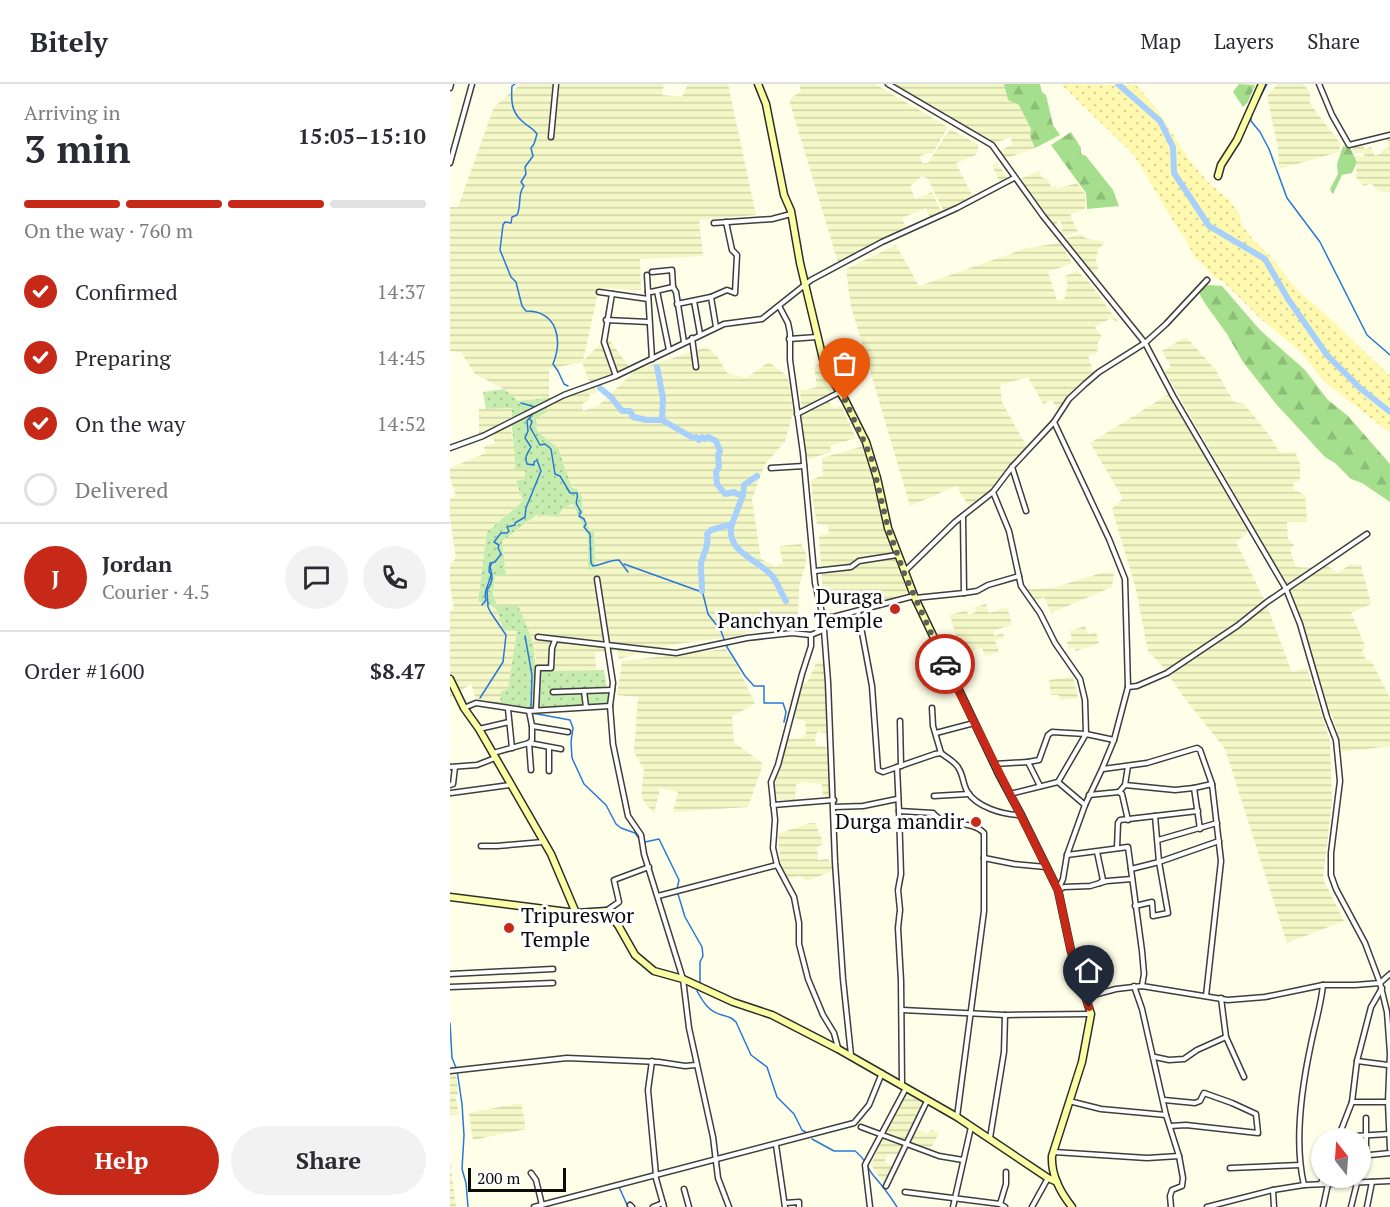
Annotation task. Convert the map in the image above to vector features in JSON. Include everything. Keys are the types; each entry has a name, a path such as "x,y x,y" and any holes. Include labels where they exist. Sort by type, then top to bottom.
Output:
{"street":[{"path":"450,88 451,84"},
{"path":"450,163 472,84"},
{"path":"551,137 556,84"},
{"path":"758,84 766,104 784,195 791,214 805,286 828,373 866,442 888,528 914,597 1009,795 1058,890 1071,951 1091,1014 1082,1062 1053,1152 1048,1178 1032,1207"},
{"path":"888,84 992,145 1014,178 1145,343 1173,396 1286,589 1336,740 1340,782 1331,853 1331,875 1365,943 1381,985 1388,1012 1390,1151 1371,1155"},
{"path":"1218,176 1221,165 1237,140 1262,84"},
{"path":"1319,84 1332,115 1349,145 1390,135"},
{"path":"450,448 483,436 580,388 616,376 716,327 762,319 811,280 1014,178"},
{"path":"714,223 772,219 791,214"},
{"path":"677,304 711,297 727,290 735,292 737,255 732,250 726,222"},
{"path":"652,359 648,299 650,273 672,270 673,287 684,342"},
{"path":"904,573 963,516 993,492 1012,467 1054,422 1069,399 1099,372 1145,343 1207,280"},
{"path":"648,291 673,287"},
{"path":"657,291 669,350"},
{"path":"599,292 648,299"},
{"path":"612,294 604,342 616,376"},
{"path":"711,297 716,327"},
{"path":"694,301 700,334"},
{"path":"779,306 788,323 815,583 823,617 834,800 835,862 852,1056"},
{"path":"606,320 649,322"},
{"path":"789,339 817,337"},
{"path":"692,338 696,367"},
{"path":"797,414 840,392"},
{"path":"1054,422 1109,539 1125,579 1128,687 1114,740 1088,796 1067,855 1063,879 1058,890"},
{"path":"771,468 804,466"},
{"path":"1012,467 1026,511"},
{"path":"993,492 1009,531 1021,586 1040,613 1055,644 1080,679 1085,700 1086,734 1058,782 1009,795"},
{"path":"963,516 965,531 964,593"},
{"path":"1128,687 1137,686 1167,673 1367,534"},
{"path":"815,571 853,567 860,561 897,555"},
{"path":"823,617 914,597 977,591 988,585 1019,576"},
{"path":"597,579 613,683 610,706 613,744 628,816 641,835 644,854 683,979 696,1065 716,1148 715,1161 719,1181 729,1207"},
{"path":"858,611 872,686 878,770 883,772 941,753"},
{"path":"538,637 676,653 771,635 811,635 823,630"},
{"path":"811,635 811,646 801,674 778,765 771,782 775,820 773,848 777,865 794,897 799,923 799,944 808,979 823,1015 834,1033 838,1049"},
{"path":"536,710 538,668 551,668 552,648 555,640"},
{"path":"450,679 464,708 479,729 551,854 576,913"},
{"path":"553,692 612,690"},
{"path":"584,691 586,708"},
{"path":"464,708 476,703 529,711 610,706"},
{"path":"932,708 941,753 960,770 969,794"},
{"path":"508,709 512,748"},
{"path":"529,711 532,726 532,740 529,743 531,770"},
{"path":"870,1207 865,1166 904,1087 901,1068 902,1010 898,928 900,910 898,890 901,874 897,799 900,721"},
{"path":"479,729 509,722"},
{"path":"936,733 974,723"},
{"path":"532,726 568,732"},
{"path":"994,764 1040,760 1048,735 1052,732 1086,734 1114,740"},
{"path":"510,785 450,794 452,767 477,765 494,755 529,743 561,749"},
{"path":"549,748 549,771"},
{"path":"1102,770 1148,763 1197,748 1200,750 1212,786 1221,861 1206,996"},
{"path":"1028,762 1041,786"},
{"path":"1088,796 1119,792 1125,785 1128,766"},
{"path":"1058,782 1085,805"},
{"path":"1125,785 1175,790 1212,786"},
{"path":"1194,788 1200,829"},
{"path":"1119,792 1122,794 1128,820"},
{"path":"934,796 969,794 991,808 1009,815 1021,815"},
{"path":"834,807 863,806 897,799"},
{"path":"773,806 834,800"},
{"path":"899,811 933,813 939,820 980,829 984,833 984,911 957,1117"},
{"path":"1118,849 1120,820 1198,811"},
{"path":"1135,906 1152,902 1153,915 1168,913 1159,862 1155,816"},
{"path":"1158,840 1217,823"},
{"path":"1131,869 1159,862 1219,841"},
{"path":"481,846 544,842"},
{"path":"1067,855 1128,847 1142,951 1144,974 1142,986"},
{"path":"1097,852 1103,880 1099,885"},
{"path":"984,858 1047,867"},
{"path":"658,896 777,865"},
{"path":"450,897 576,913 606,911 619,902 614,880 649,867"},
{"path":"1058,890 1072,886 1099,885 1107,881 1132,879"},
{"path":"606,911 618,925 625,941 644,964 654,971 683,979 733,1002 772,1015 852,1056 957,1117 1048,1178 1058,1182"},
{"path":"450,974 553,969"},
{"path":"1342,1128 1352,1102 1357,1061 1371,1007 1381,985 1390,974"},
{"path":"450,987 554,983"},
{"path":"1086,997 1116,988 1134,986 1228,1000 1264,997 1323,985 1381,985"},
{"path":"1304,1185 1300,1165 1299,1129 1310,1047 1323,985"},
{"path":"1134,986 1155,1057 1166,1115 1179,1156 1183,1178 1182,1186 1172,1190 1171,1207"},
{"path":"1221,998 1226,1037 1244,1077"},
{"path":"902,1010 1005,1015 1091,1014"},
{"path":"990,1138 1004,1052 1005,1015"},
{"path":"1155,1057 1169,1060 1184,1059 1197,1050 1226,1037"},
{"path":"450,1071 567,1058 696,1065"},
{"path":"652,1061 648,1090 656,1175 663,1205 653,1207"},
{"path":"1357,1061 1388,1065"},
{"path":"534,1207 854,1123 869,1105 882,1073"},
{"path":"1164,1100 1195,1103 1200,1101 1204,1093 1232,1103 1258,1117 1258,1133 1186,1125 1170,1126"},
{"path":"886,1186 927,1101"},
{"path":"1069,1101 1101,1109 1166,1115"},
{"path":"1352,1102 1388,1102"},
{"path":"1365,1118 1365,1128"},
{"path":"861,1127 939,1156 963,1160"},
{"path":"953,1207 971,1127"},
{"path":"1371,1136 1389,1134"},
{"path":"776,1145 785,1205 799,1202 799,1207"},
{"path":"1053,1152 1147,1158 1179,1156"},
{"path":"1052,1164 1064,1196 1072,1207"},
{"path":"1230,1167 1300,1165"},
{"path":"1000,1204 1006,1184 1006,1172"},
{"path":"531,1173 537,1180 542,1205"},
{"path":"1367,1207 1372,1182 1390,1181"},
{"path":"1207,1207 1273,1190 1311,1184"},
{"path":"1323,1207 1327,1188"},
{"path":"1351,1207 1357,1188"},
{"path":"684,1189 688,1207"},
{"path":"1273,1190 1274,1207"},
{"path":"905,1192 955,1198 977,1205 1000,1204 1005,1207"}],"green space":[{"path":"521,84 664,84 662,95 682,97 688,84 728,84 756,215 699,220 703,256 640,259 641,290 599,288 583,361 607,337 630,368 593,382 597,393 590,394 589,400 582,404 583,411 599,405 636,370 706,347 717,356 727,373 746,378 769,362 788,377 793,412 785,442 765,464 752,499 761,559 776,567 783,563 779,546 801,544 806,553 806,564 799,586 798,620 738,636 677,644 619,659 617,650 595,652 596,670 535,671 536,657 531,637 498,606 493,595 495,575 506,575 502,541 538,515 558,517 563,508 573,504 588,537 589,570 593,530 590,531 583,515 582,497 572,488 558,448 537,431 536,418 504,389 475,374 461,352 450,351 450,207 458,207 494,107","holes":["582,362 590,384 549,398 549,369"]},
{"path":"799,84 875,84 948,127 932,154 920,156 922,163 928,163 950,129 979,145 976,155 956,163 973,197 944,212 928,179 922,176 910,186 915,199 932,192 942,213 930,218 926,208 902,218 907,231 838,262 789,100 801,91"},
{"path":"890,84 1004,84 1008,100 1019,105 1031,129 1030,136 1035,148 1004,159 998,151 1012,145 1011,137 992,144"},
{"path":"1004,84 1040,84 1042,92 1046,95 1053,125 1060,135 1035,148 1030,136 1031,129 1019,105 1008,100"},
{"path":"1239,84 1255,85 1248,102 1243,107 1233,92"},
{"path":"1278,84 1303,84 1310,92 1310,104 1340,143 1339,152 1279,169 1278,148 1267,96"},
{"path":"1071,132 1081,148 1081,154 1086,156 1113,190 1119,206 1087,209 1086,193 1051,145"},
{"path":"1390,135 1390,192 1378,191 1371,183 1364,186 1356,177 1357,162 1354,156 1365,157 1363,153 1354,153 1352,144 1362,142 1365,149 1371,147 1375,156 1382,153 1381,150 1389,148 1386,136"},
{"path":"1343,146 1350,148 1357,162 1352,173 1342,175 1333,194 1330,189 1338,174 1337,164"},
{"path":"997,163 1009,180 1001,185 992,165"},
{"path":"1039,171 1042,178 1048,179 1051,187 1056,186 1057,189 1077,183 1085,194 1085,209 1070,215 1078,232 1060,237 1063,227 1060,220 1054,228 1018,180"},
{"path":"1080,234 1085,238 1105,242 1098,250 1096,261 1098,268 1093,276 1062,240"},
{"path":"1060,243 1072,263 1048,272 1057,300 1064,300 1068,285 1065,276 1077,271 1090,283 1120,325 1111,318 1095,327 1102,337 1098,342 1097,353 1088,356 1094,373 1057,409 1052,400 1043,404 1028,377 1000,385 1002,402 1028,449 993,491 970,508 956,486 910,506 851,306 846,269 896,245 919,286 1027,248"},
{"path":"1207,285 1222,286 1260,330 1305,370 1328,400 1348,416 1390,464 1390,502 1362,483 1351,479 1335,463 1325,457 1277,405 1243,362 1199,293 1201,288"},
{"path":"1186,337 1215,369 1234,402 1244,404 1270,436 1279,452 1295,452 1300,463 1300,479 1294,482 1293,489 1305,495 1307,522 1287,522 1288,539 1294,545 1290,550 1296,567 1315,568 1287,585 1164,370 1171,367 1162,351"},
{"path":"820,364 838,394 802,412 800,391 817,387 814,367"},
{"path":"504,389 518,401 549,398 547,412 536,418 537,431 558,448 572,488 577,489 582,497 583,515 590,531 594,530 595,569 588,570 588,537 573,504 563,508 558,517 537,515 502,541 506,576 495,575 493,595 498,606 518,606 533,646 535,671 604,670 610,706 529,711 500,708 501,692 508,689 517,631 504,630 496,608 478,601 487,532 523,501 516,481 525,479 525,469 515,470 512,408 486,409 483,392"},
{"path":"1169,394 1248,532 1236,542 1265,601 1292,672 1307,668 1330,741 1332,801 1323,879 1344,921 1287,943 1225,749 1182,695 1164,668 1148,651 1136,589 1112,509 1123,498 1090,443"},
{"path":"828,400 832,407 836,408 841,405 856,438 830,446 831,452 806,460 801,414"},
{"path":"512,408 510,424 516,457 515,469 525,469 525,480 516,481 523,501 487,532 478,601 496,608 517,630 508,690 500,708 477,702 471,684 450,698 450,611 454,609 450,585 450,565 456,558 450,518 450,499 456,496 450,478 450,468 486,453 484,447 495,443 491,432 479,435 479,409"},
{"path":"863,446 894,554 909,595 854,607 849,593 828,598 823,596 819,536 829,533 828,525 817,524 811,480 823,475 822,458"},
{"path":"1351,564 1361,565 1371,604 1351,613 1366,648 1362,650 1366,660 1371,660 1390,698 1390,746 1342,752 1332,714 1326,715 1286,589 1326,565 1338,573"},
{"path":"1105,572 1114,573 1112,587 1051,613 1044,597 1033,602 1027,589 1052,588"},
{"path":"986,604 989,613 1007,607 1012,625 994,630 994,636 1003,633 1004,638 995,640 999,652 985,656 982,648 972,650 970,644 959,647 950,615 967,610 968,615 976,612 975,607"},
{"path":"1085,626 1088,634 1096,632 1099,643 1076,651 1074,648 1069,649 1067,642 1072,639 1070,631"},
{"path":"726,649 736,663 755,704 732,716 734,742 763,764 748,807 673,812 678,792 660,788 654,814 641,797 644,770 634,752 638,697 617,695 622,661"},
{"path":"825,662 829,733 817,732 815,741 817,746 828,747 832,797 823,797 822,784 805,782 796,784 795,800 775,799 773,785 787,739 798,739 806,735 805,721 795,718 794,705 800,683 807,683 816,663"},
{"path":"1073,677 1078,698 1060,700 1059,695 1051,695 1049,680"},
{"path":"815,823 823,844 817,847 818,860 828,859 834,870 807,881 800,876 788,879 781,868 778,834"},
{"path":"450,1071 456,1071 458,1094 455,1095 450,1095"},
{"path":"906,1093 924,1103 905,1143 884,1136"},
{"path":"455,1095 459,1114 450,1115 450,1096"},
{"path":"521,1103 526,1129 473,1140 469,1113"},
{"path":"916,1130 928,1134 931,1130 939,1133 929,1152 908,1144"},
{"path":"883,1139 904,1146 899,1155 888,1154 884,1162 894,1167 885,1185 871,1165"},
{"path":"450,1161 456,1207 450,1207"}],"sand":[{"path":"1061,84 1136,85 1156,108 1188,158 1208,182 1229,200 1239,214 1242,225 1254,241 1270,256 1299,292 1390,376 1390,433 1325,382 1300,351 1260,318 1227,285 1212,275 1195,258 1134,155"}],"waterway":[{"path":"515,84 512,86 514,109 518,117 537,134 531,148 533,156 525,167 526,174 521,182 524,186 517,215 512,217 511,223 505,222 503,225 500,250 511,277 516,282 522,306 526,311 545,316 555,328 557,345 553,364 564,384 568,386"},
{"path":"1118,84 1160,121 1173,147 1174,173 1209,226 1265,259 1288,299 1327,355 1360,388 1390,412"},
{"path":"1255,107 1267,84"},
{"path":"1251,114 1251,121 1269,149 1287,198 1320,242 1367,335 1390,355"},
{"path":"657,367 663,398 662,420"},
{"path":"600,388 622,411 630,411 633,417 662,420 693,438 696,437 699,440 702,437 705,439 708,437 716,441 720,451 719,467 716,472 717,484 725,494 734,492 743,495"},
{"path":"521,403 535,407"},
{"path":"482,605 486,600 485,593 491,574 489,572 490,563 495,562 501,554 499,545 494,542 501,533 509,531 507,527 515,525 525,517 526,508 541,471 537,460 534,465 527,464 526,461 531,447 525,438 528,431 527,421 534,412"},
{"path":"530,419 532,422 530,427 540,445 545,444 551,449 555,474 560,476 570,493 577,493 576,502 581,512 579,516 584,519 586,524 584,527 590,534 591,563 593,566 619,560 628,572"},
{"path":"702,591 701,563 707,544 707,534 711,530 732,524 743,495 744,485 757,476"},
{"path":"732,524 733,542 738,549 773,577 786,601"},
{"path":"480,698 503,662 506,635 488,607 487,590 491,582 492,563"},
{"path":"624,564 699,591 702,590 708,614 721,631 727,647 745,676 754,686 764,686 764,703 783,703 786,712 784,722"},
{"path":"525,636 532,675 531,708"},
{"path":"532,713 570,720 573,728 572,758 584,784 606,805 616,824 635,833 640,840"},
{"path":"645,842 659,839 679,880 677,889"},
{"path":"678,894 685,917 702,947 700,983"},
{"path":"698,989 699,995 710,1009 736,1022 751,1055 767,1067 777,1097 794,1114 802,1130 807,1133"},
{"path":"450,1023 452,1058 457,1070 462,1104 464,1135 462,1169 468,1207"},
{"path":"812,1139 834,1151 855,1151 859,1154 897,1207"},
{"path":"619,1187 628,1207"}],"way so far":[{"path":"845,400 866,442 882,496 888,528 904,573 945,664"}],"place":[{"name":"Duraga Panchyan Temple","path":"895,609"},
{"name":"Durga mandir","path":"976,822"},
{"name":"Tripureswor Temple","path":"509,928"}],"route":[{"path":"945,664 1058,890 1071,951 1089,1007"}]}
